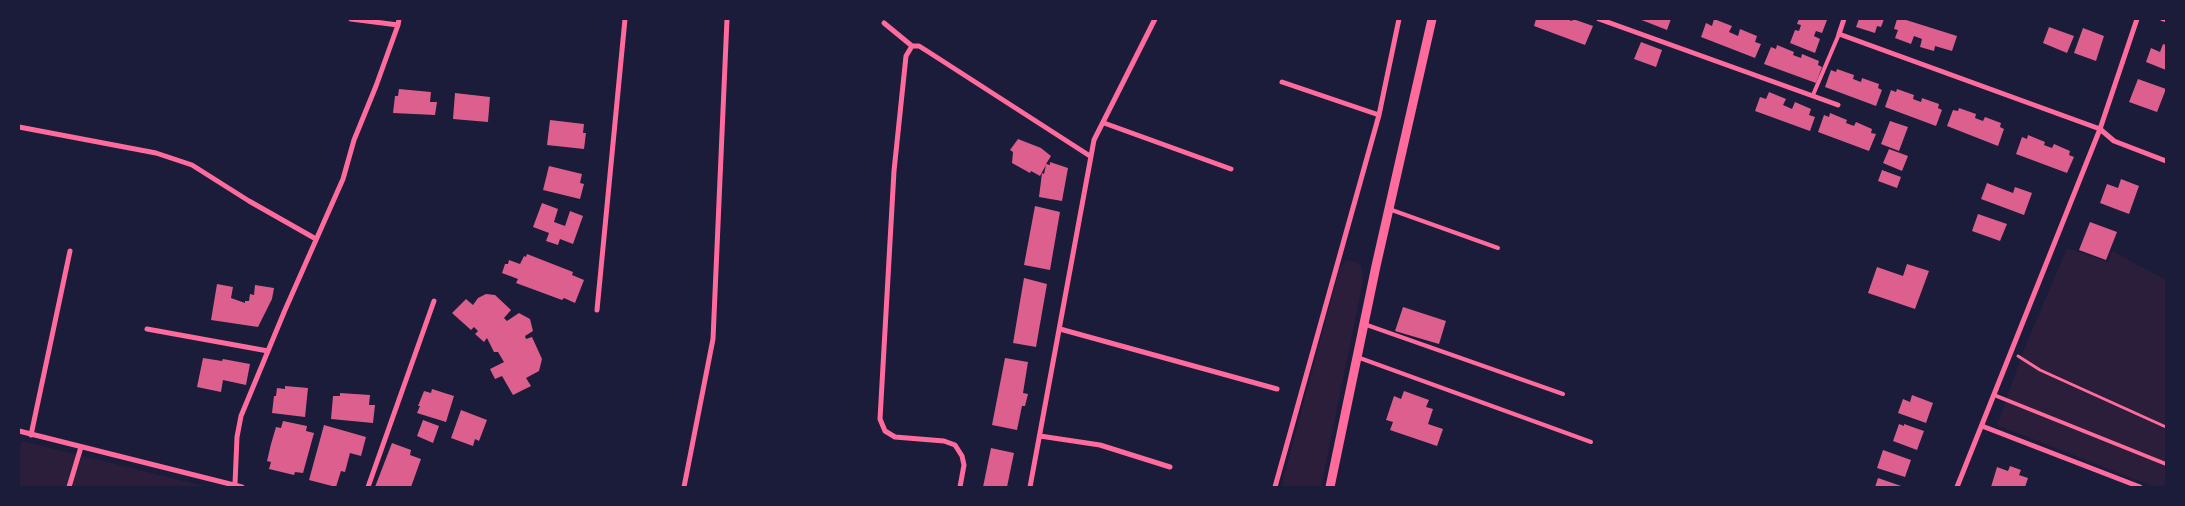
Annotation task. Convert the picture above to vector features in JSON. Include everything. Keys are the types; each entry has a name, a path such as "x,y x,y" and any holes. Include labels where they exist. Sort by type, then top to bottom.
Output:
{"street":[{"path":"351,19 398,26"},
{"path":"235,484 237,437 241,416 343,179 354,140 398,26 399,19"},
{"path":"596,310 625,19"},
{"path":"684,487 713,339 727,19"},
{"path":"1030,487 1094,140 1155,19"},
{"path":"1275,487 1379,115 1399,19"},
{"path":"1330,487 1389,209 1432,19"},
{"path":"1599,19 1838,104"},
{"path":"1844,19 1839,34 2100,129 2114,141 2166,162"},
{"path":"1957,487 2100,129 2138,19"},
{"path":"884,23 912,46 920,46 1090,156"},
{"path":"912,46 906,56 894,171 880,419 885,431 895,437 944,442 955,445 962,456 964,465 960,487"},
{"path":"1282,82 1379,115"},
{"path":"1104,123 1231,169"},
{"path":"19,127 156,153 192,165 249,201 316,239"},
{"path":"31,434 70,251"},
{"path":"368,487 434,301"},
{"path":"147,329 268,351"},
{"path":"1060,329 1278,389"},
{"path":"1982,426 2140,487"},
{"path":"19,431 242,487"},
{"path":"1040,436 1100,445 1170,466"},
{"path":"69,487 81,447"}],"lane":[{"path":"2162,19 2166,20"},
{"path":"1813,95 1839,34"},
{"path":"1389,209 1498,248"},
{"path":"1364,324 1562,394"},
{"path":"1357,357 1591,442"},
{"path":"1994,395 2166,464"}],"path":[{"path":"2012,351 2040,370 2166,427"}],"shaded area":[{"path":"2067,248 2108,262 2112,251 2166,280 2166,487 2154,487 1997,425 2023,352"},
{"path":"1346,260 1354,261 1361,266 1363,281 1321,487 1281,487 1340,267"},
{"path":"22,441 208,487 19,487 19,451"}],"building":[{"path":"1536,19 1566,19 1572,21 1573,19 1593,26 1585,45 1534,26"},
{"path":"1639,19 1671,19 1667,30"},
{"path":"1714,19 1732,26 1729,32 1738,36 1740,29 1757,36 1755,42 1761,44 1755,58 1701,37 1706,23 1712,26"},
{"path":"1799,19 1827,20 1822,33 1816,31 1814,36 1820,39 1815,53 1790,43 1795,30 1799,31 1801,25 1797,24"},
{"path":"1859,19 1884,19 1881,27 1877,26 1875,33 1856,27"},
{"path":"1897,19 1903,19 1957,36 1952,51 1935,46 1934,51 1920,47 1922,39 1914,36 1911,44 1895,38 1898,30 1894,29"},
{"path":"2049,27 2074,36 2067,53 2043,43"},
{"path":"2083,28 2104,36 2096,61 2074,53"},
{"path":"1641,42 1662,50 1656,67 1634,59"},
{"path":"2163,44 2166,45 2166,70 2146,62 2151,48 2160,52"},
{"path":"1777,45 1794,52 1793,55 1801,58 1802,54 1819,61 1818,65 1822,67 1816,83 1764,64 1771,47 1776,49"},
{"path":"1837,69 1854,75 1853,79 1861,82 1862,78 1879,84 1878,88 1882,90 1876,106 1825,87 1831,70 1836,72"},
{"path":"2138,79 2166,89 2157,112 2129,102"},
{"path":"399,89 431,92 430,102 437,102 435,115 393,113 395,96 398,96"},
{"path":"1897,89 1914,95 1913,99 1921,102 1922,98 1939,104 1938,108 1942,110 1936,126 1885,107 1891,90 1896,92"},
{"path":"1769,92 1786,99 1783,105 1792,109 1795,102 1811,109 1809,115 1815,117 1810,131 1755,111 1760,97 1766,99"},
{"path":"455,93 490,97 488,122 453,119"},
{"path":"1959,108 1976,114 1975,118 1983,121 1985,117 2001,123 2000,127 2004,129 1998,146 1947,126 1953,110 1958,111"},
{"path":"1830,113 1847,120 1846,123 1854,126 1856,122 1872,129 1871,133 1876,134 1869,151 1818,132 1824,115 1829,117"},
{"path":"550,120 584,124 583,133 586,133 584,149 547,145"},
{"path":"1890,121 1908,127 1899,151 1881,144"},
{"path":"2028,135 2045,142 2044,145 2052,148 2054,144 2070,151 2069,155 2074,157 2067,173 2016,154 2022,137 2027,139"},
{"path":"1018,139 1041,148 1051,156 1046,164 1050,165 1050,162 1068,168 1062,201 1039,197 1042,173 1044,174 1046,165 1040,176 1012,163 1013,152 1010,150"},
{"path":"1889,149 1908,156 1902,171 1883,163"},
{"path":"549,166 582,174 580,183 584,184 580,199 543,190"},
{"path":"1882,170 1901,177 1897,188 1878,181"},
{"path":"2121,179 2139,186 2129,214 2100,203 2107,184 2118,188"},
{"path":"1987,183 2013,193 2015,187 2032,193 2024,215 1981,199"},
{"path":"542,203 558,209 554,222 565,226 570,211 583,216 573,244 560,239 558,245 546,241 549,233 533,227"},
{"path":"1035,206 1060,212 1050,270 1024,265"},
{"path":"1978,214 2007,224 2000,241 1972,231"},
{"path":"2090,222 2117,232 2106,260 2079,250"},
{"path":"527,254 573,272 572,275 584,280 575,303 516,283 518,279 502,273 505,264 508,264 509,260 520,264"},
{"path":"1907,264 1929,271 1915,309 1868,293 1877,267 1903,276"},
{"path":"1024,278 1047,284 1036,347 1013,343"},
{"path":"217,284 233,287 231,298 245,303 245,301 249,301 250,294 254,295 255,285 274,288 272,299 258,327 211,320"},
{"path":"486,294 495,295 511,310 504,318 507,321 519,313 530,319 533,331 525,336 526,339 532,337 542,359 539,371 526,378 531,386 513,395 502,376 495,379 490,369 504,362 498,352 494,352 487,338 484,342 475,334 478,331 474,327 471,330 452,313 466,299 473,305 478,298"},
{"path":"1403,307 1446,321 1439,344 1395,331"},
{"path":"203,358 222,361 223,359 250,364 246,385 223,380 221,392 197,387"},
{"path":"1005,358 1028,362 1023,393 1028,394 1025,406 1022,406 1017,430 992,425"},
{"path":"285,386 308,388 305,417 272,413 277,388 285,389"},
{"path":"432,389 454,396 446,422 417,413 424,391 431,393"},
{"path":"1404,391 1429,400 1426,407 1433,409 1428,424 1443,429 1437,446 1390,430 1393,422 1386,420 1394,396 1401,399"},
{"path":"340,393 370,395 369,405 375,405 373,423 331,419 333,396 340,396"},
{"path":"1912,395 1933,403 1926,423 1898,413 1903,399 1910,402"},
{"path":"461,410 487,420 479,441 475,439 473,446 451,438"},
{"path":"423,420 439,426 433,443 417,436"},
{"path":"283,421 307,426 306,431 314,433 303,473 295,472 294,475 269,469 271,462 267,461 271,444 276,427 281,428"},
{"path":"1899,424 1924,431 1917,450 1893,441"},
{"path":"324,425 366,437 361,456 350,453 345,472 341,471 336,487 309,480"},
{"path":"392,443 411,450 410,455 421,459 411,487 375,487"},
{"path":"991,448 1014,453 1007,487 983,487"},
{"path":"1883,450 1911,460 1905,477 1877,468"},
{"path":"2010,466 2021,470 2019,475 2028,478 2025,487 1991,487 1997,467 2008,471"},
{"path":"1878,478 1904,487 1875,487"}]}
